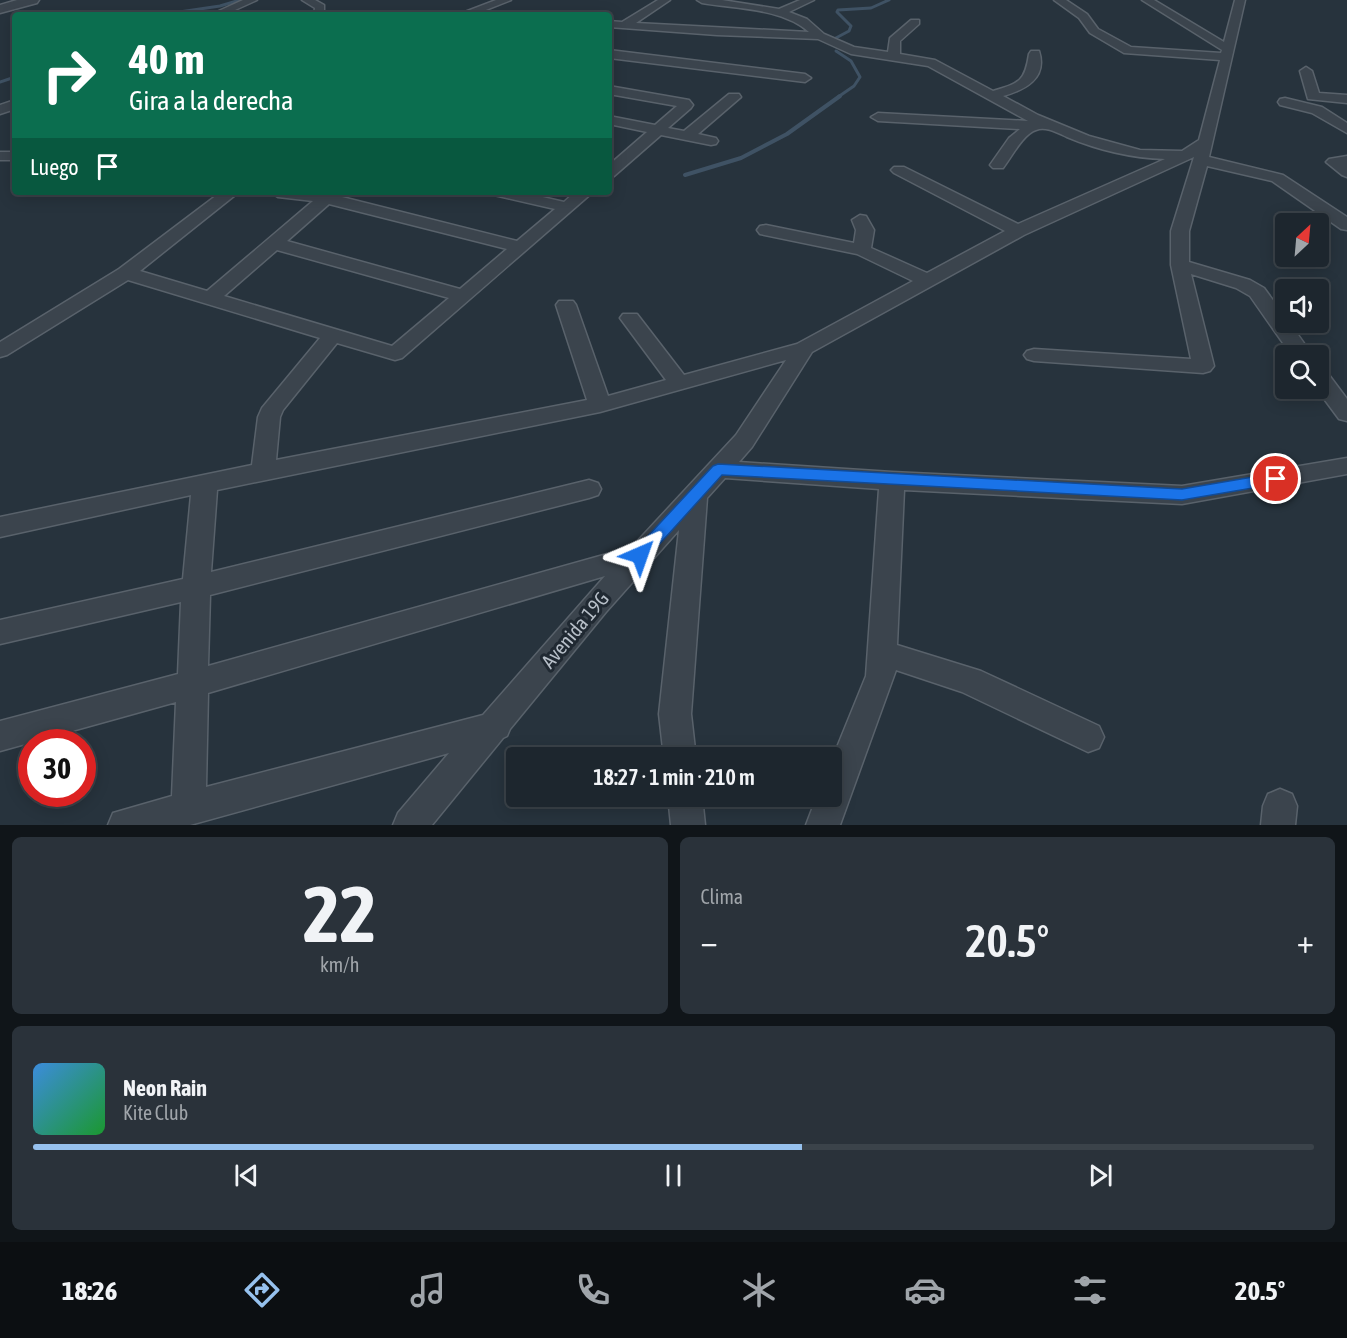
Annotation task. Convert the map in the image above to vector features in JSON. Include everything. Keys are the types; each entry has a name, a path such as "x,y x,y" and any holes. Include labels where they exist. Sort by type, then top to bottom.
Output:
{"street":[{"path":"0,9 32,0"},
{"path":"222,12 252,0"},
{"path":"314,6 330,0"},
{"path":"471,12 506,0"},
{"path":"624,25 665,0"},
{"path":"702,0 722,1 780,12 803,21 820,36 851,50 931,63 1033,118 1084,139 1140,154 1193,158 1277,178 1347,225"},
{"path":"780,12 809,0"},
{"path":"1059,0 1083,16 1094,31 1128,50 1227,53"},
{"path":"1147,0 1227,53"},
{"path":"0,527 263,471 600,405 804,348 1018,231 1193,158 1206,142 1240,0"},
{"path":"894,57 894,40 915,22"},
{"path":"612,24 717,32 820,36"},
{"path":"697,55 717,32"},
{"path":"612,54 697,55 804,78"},
{"path":"993,95 1024,86 1032,77 1035,54"},
{"path":"1306,71 1315,103 1343,124"},
{"path":"612,91 686,104 612,171"},
{"path":"687,136 735,97"},
{"path":"1285,102 1315,103 1347,99"},
{"path":"878,117 1055,127"},
{"path":"612,121 711,141"},
{"path":"998,165 1014,141 1032,126"},
{"path":"612,156 627,159"},
{"path":"1034,355 1203,366 1180,265 1180,231 1193,158"},
{"path":"1347,161 1334,162 1347,171"},
{"path":"899,170 1018,231"},
{"path":"0,351 126,273 227,195"},
{"path":"212,297 277,244 330,195 520,247"},
{"path":"513,195 566,207"},
{"path":"126,273 212,297 395,354 581,195"},
{"path":"860,220 865,230 862,250"},
{"path":"766,230 862,250 928,281"},
{"path":"277,244 464,296"},
{"path":"1180,265 1243,284 1257,292 1295,345"},
{"path":"566,305 600,405"},
{"path":"630,318 680,384"},
{"path":"263,471 269,417 273,408 333,335"},
{"name":"Avenida 19G","path":"410,825 640,555 744,441 804,348"},
{"path":"1329,390 1347,414"},
{"path":"718,469 892,481 1182,495 1347,466"},
{"path":"823,825 880,676 892,481"},
{"path":"188,809 196,587 205,483"},
{"path":"0,632 196,587 589,489"},
{"path":"679,747 675,714 695,494"},
{"path":"0,736 193,684 640,555"},
{"path":"882,653 970,681 1088,737"},
{"path":"125,825 496,726"},
{"path":"686,807 688,825"}],"waterway":[{"path":"179,12 220,6 240,0"},
{"path":"834,39 849,31 851,26 837,12 838,10 871,8 889,0"},
{"path":"836,51 851,61 860,77 854,86 838,97"},
{"path":"0,82 12,78"},
{"path":"685,175 741,158 787,134 840,96"}],"route":[{"path":"640,555 718,469 892,481 1182,495 1276,479"}]}
